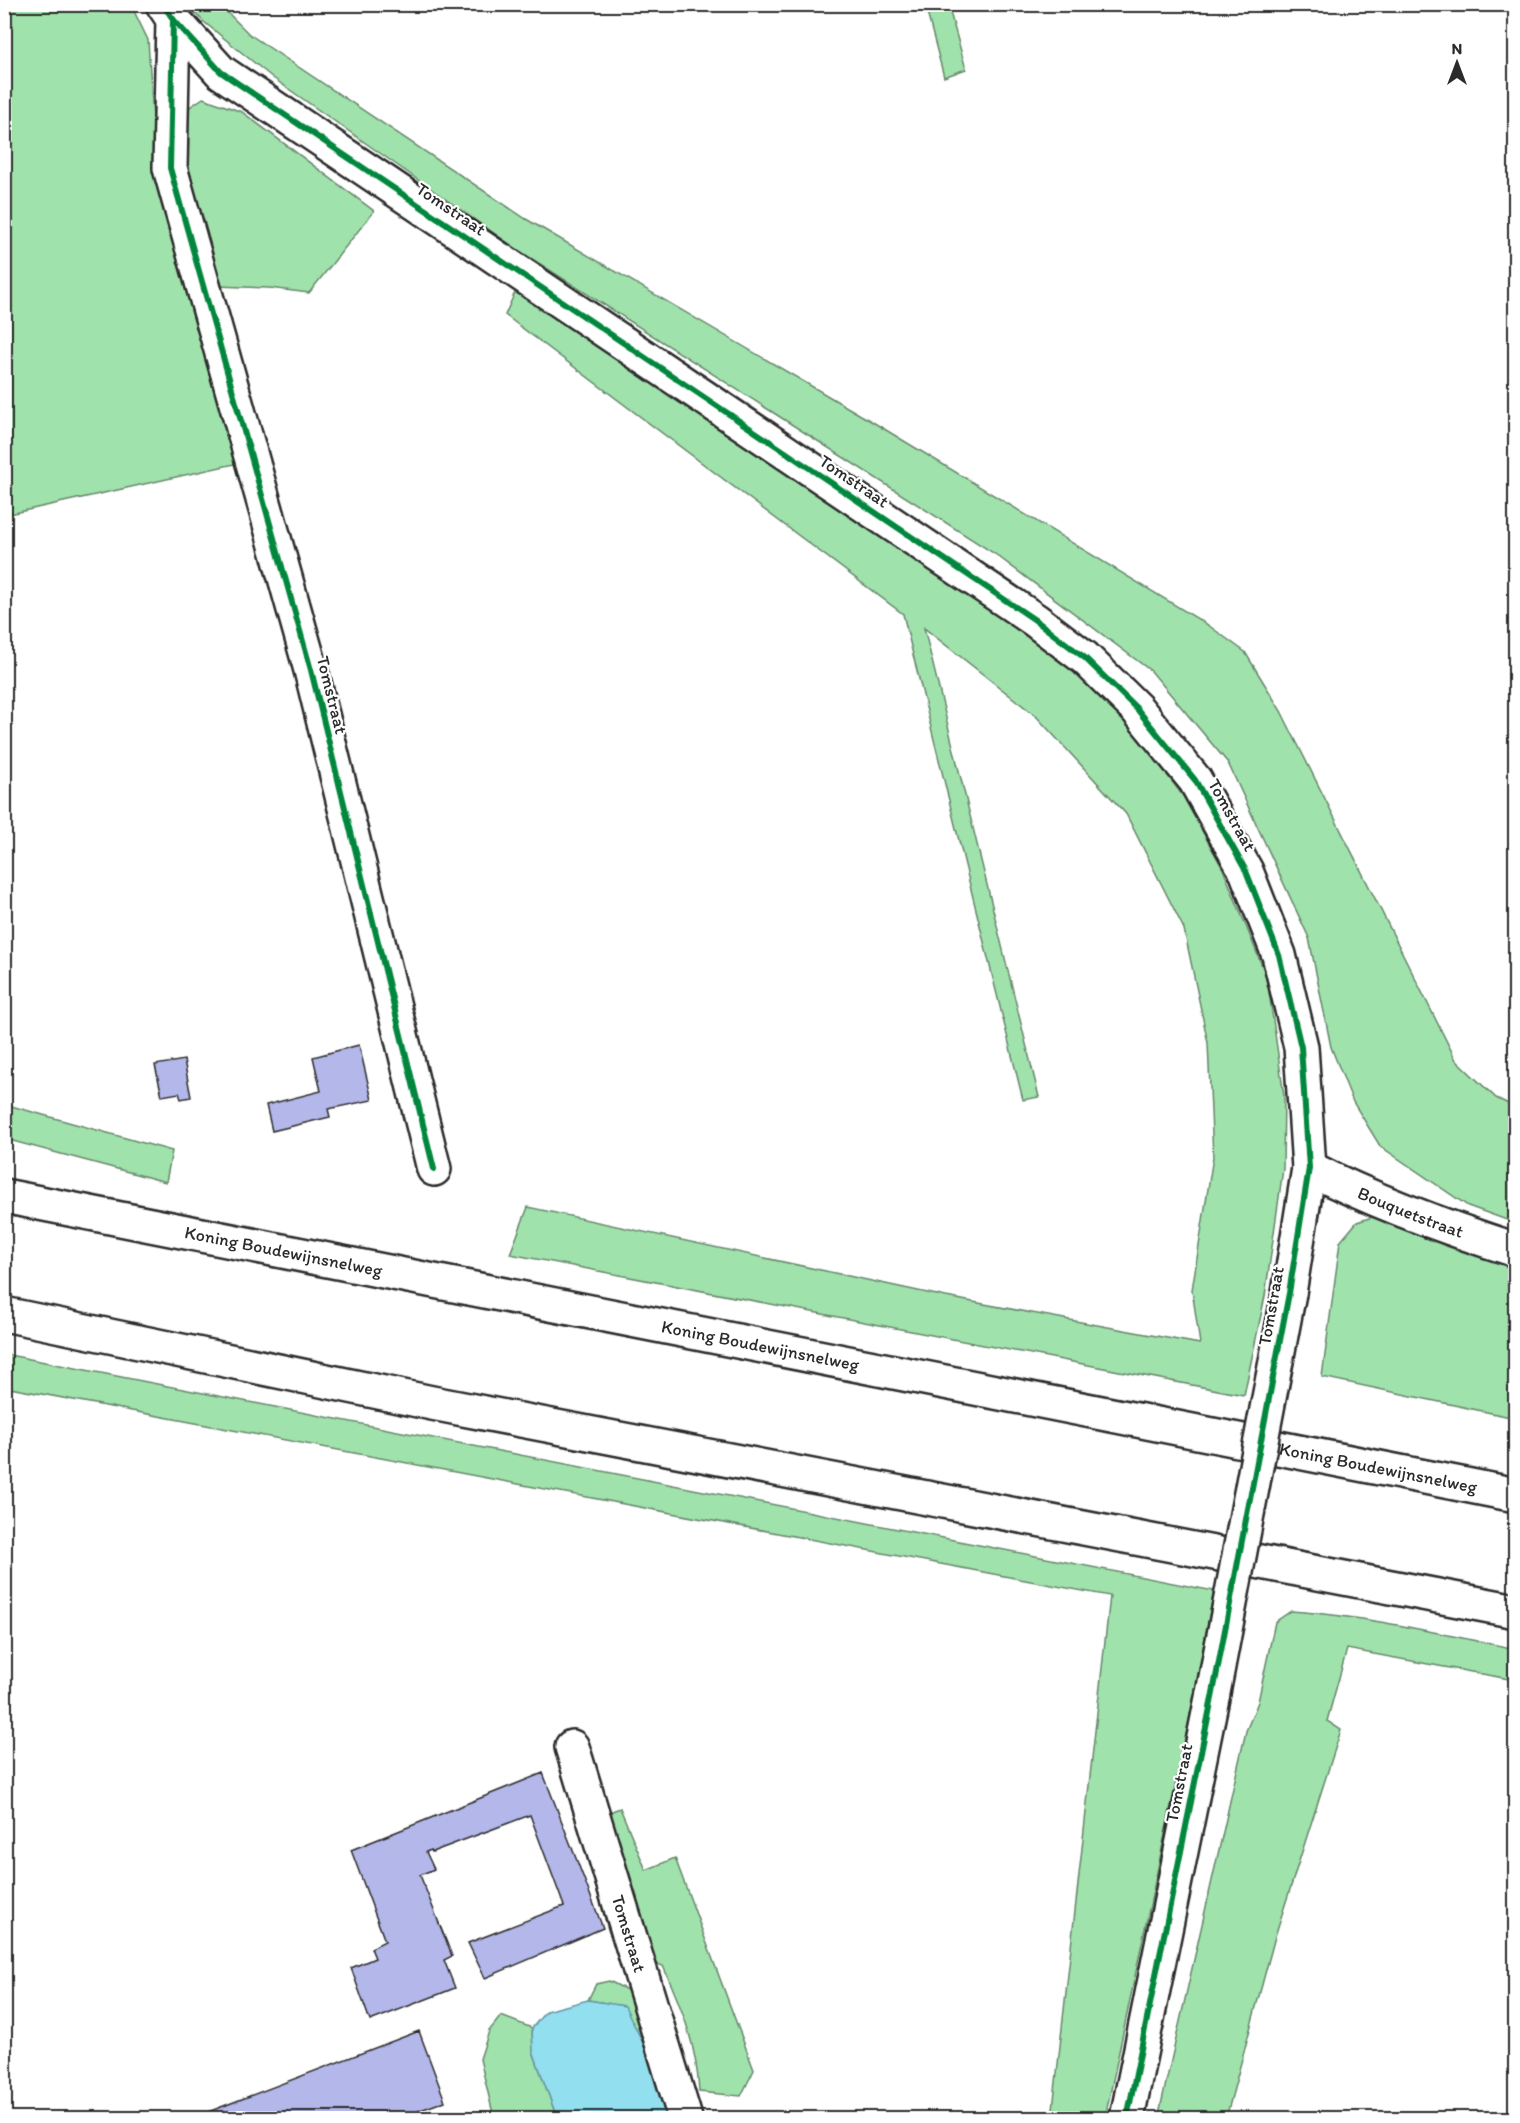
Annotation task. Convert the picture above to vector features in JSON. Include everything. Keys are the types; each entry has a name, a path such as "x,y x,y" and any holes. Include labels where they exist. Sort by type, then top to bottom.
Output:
{"main road":[{"name":"Tomstraat","path":"168,12 221,72 1035,620 1085,658 1137,709 1195,780 1246,871 1278,955 1301,1047 1308,1168 1289,1293 1213,1693 1128,2118"},
{"name":"Tomstraat","path":"168,12 170,168 311,670 434,1169"},
{"name":"Bouquetstraat","path":"1308,1168 1357,1192 1444,1227 1515,1250"},
{"name":"Koning Boudewijnsnelweg","path":"4,1196 1515,1495"},
{"path":"4,1314 432,1403 1515,1611"},
{"name":"Tomstraat","path":"572,1747 685,2118"}],"green space":[{"path":"4,5 131,5 148,40 156,166 239,463 5,515"},
{"path":"187,5 220,5 249,34 526,219 876,424 1208,625 1245,652 1281,711 1456,1060 1496,1098 1515,1107 1515,1223 1468,1206 1380,1146 1353,1102 1331,1047 1309,938 1228,763 1151,671 995,554 515,248 273,78 204,22"},
{"path":"925,5 948,5 966,69 944,77"},
{"path":"203,98 242,112 374,211 309,293 269,288 217,286 185,181 187,109"},
{"path":"516,290 1063,659 1133,730 1183,796 1223,869 1267,978 1284,1096 1283,1169 1265,1296 1244,1395 510,1254 528,1207 946,1297 1200,1344 1192,1290 1213,1157 1208,1043 1184,929 1126,814 1036,716 924,628 1039,1097 1023,1100 903,614 505,315"},
{"path":"4,1104 172,1151 166,1182 5,1139"},
{"path":"1388,1212 1515,1256 1515,1418 1322,1377 1340,1242 1357,1222"},
{"path":"4,1354 1214,1591 1194,1697 1105,2118 1052,2118 1110,1596 5,1387"},
{"path":"1291,1611 1376,1621 1515,1649 1515,1680 1347,1649 1327,1721 1341,1730 1276,1933 1226,2118 1158,2118 1246,1731 1258,1702 1275,1622"},
{"path":"620,1808 646,1870 675,1858 754,2070 741,2096 699,2092 692,2043 663,1966 619,1950 609,1933 578,1824"},
{"path":"609,1981 629,1991 674,2118 663,2118 665,2108 625,2007 588,2000 596,1984"},
{"path":"501,2016 532,2028 533,2051 557,2118 494,2118 480,2059 489,2031"}],"water":[{"path":"588,2000 625,2006 645,2047 662,2091 663,2118 557,2118 533,2051 532,2028 546,2011"}],"building":[{"path":"359,1045 372,1100 328,1109 330,1117 272,1131 266,1105 321,1091 313,1057"},
{"path":"184,1060 191,1097 181,1099 179,1093 162,1096 155,1065"},
{"path":"543,1773 603,1928 485,1978 468,1943 564,1906 530,1815 432,1852 431,1850 426,1852 434,1869 420,1875 452,1956 444,1960 455,1988 370,2021 351,1968 375,1958 371,1948 385,1941 351,1850"},
{"path":"419,2031 445,2101 399,2118 201,2118 209,2115 208,2112"}],"cycle path":[{"path":"163,4 173,19 221,72 1035,620 1085,658 1137,709 1195,780 1246,871 1279,955 1301,1047 1309,1168 1289,1293 1213,1693 1127,2118"},
{"path":"173,19 170,168 311,670 434,1169"}]}
